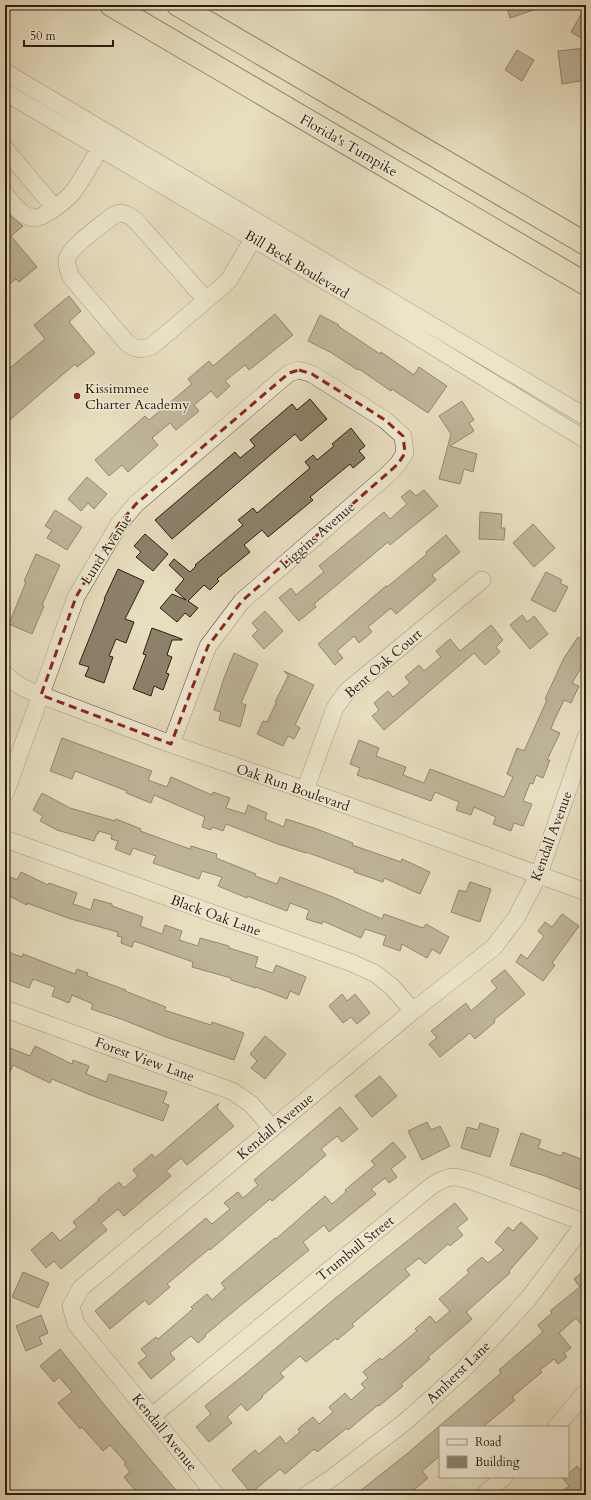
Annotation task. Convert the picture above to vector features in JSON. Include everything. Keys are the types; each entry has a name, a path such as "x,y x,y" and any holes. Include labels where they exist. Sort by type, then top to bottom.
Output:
{"highway":[{"name":"Florida's Turnpike","path":"111,5 586,284"},
{"path":"178,5 586,244"}],"street":[{"name":"Bill Beck Boulevard","path":"5,72 586,417"},
{"name":"Bill Beck Boulevard","path":"5,92 374,310 586,440"},
{"path":"5,194 22,213 34,218 46,215 72,193 100,148"},
{"path":"5,149 54,208"},
{"path":"206,300 134,218 124,213 114,214 73,249 67,259 71,277 121,337 133,348 139,349 152,346 206,300 229,280 253,239"},
{"name":"Lund Avenue","path":"5,794 76,597 119,524 136,504 290,373 299,370"},
{"name":"Liggins Avenue","path":"171,744 208,646 242,601 386,476 398,464 405,453 403,436 385,420 312,374 299,370"},
{"name":"Bent Oak Court","path":"305,790 335,708 347,690 482,580"},
{"name":"Oak Run Boulevard","path":"5,674 12,682 21,687 171,744 305,790 586,892"},
{"name":"Kendall Avenue","path":"216,1495 76,1324 71,1306 81,1288 413,1011 494,947 516,918 539,874 586,737"},
{"name":"Black Oak Lane","path":"5,839 352,963 376,974 392,987 413,1011"},
{"name":"Forest View Lane","path":"5,1009 232,1091 252,1104 272,1128"},
{"name":"Trumbull Street","path":"152,1416 430,1187 441,1180 456,1176 586,1223"},
{"name":"Amherst Lane","path":"306,1495 332,1478 405,1422 463,1370 529,1298 586,1223"},
{"path":"557,1426 586,1392"},
{"path":"484,1495 503,1478"}],"highlighted area":[{"path":"299,370 312,374 385,420 403,436 405,453 398,464 242,601 218,630 208,646 171,744 41,695 76,597 119,524 136,504 289,373"}],"building":[{"path":"506,5 544,5 545,6 510,18"},
{"path":"586,6 586,41 571,32"},
{"path":"586,48 586,80 562,84 558,51"},
{"path":"517,50 534,60 522,81 505,70"},
{"path":"5,210 23,226 11,236 37,267 19,282 16,279 5,288"},
{"path":"69,296 81,311 69,322 95,353 77,367 75,364 5,424 5,372 45,339 34,325"},
{"path":"275,314 293,335 249,370 245,365 225,381 230,386 217,398 211,391 194,405 199,411 176,430 170,423 152,438 158,445 128,472 122,465 109,476 95,460 145,416 149,420 192,384 188,379 209,361 213,366"},
{"path":"320,315 339,325 338,326 380,354 381,352 414,375 419,367 447,386 428,413 392,389 391,391 359,369 358,370 330,352 308,341"},
{"path":"310,399 327,419 301,441 295,434 172,539 155,520 235,452 240,458 255,446 250,440 292,404 297,410"},
{"path":"462,401 474,420 469,423 474,431 450,446 477,454 473,472 464,469 460,484 439,479 451,434 439,416"},
{"path":"351,428 365,446 359,451 365,458 353,468 350,464 310,497 313,500 268,537 262,530 244,545 250,552 217,579 219,581 210,590 204,585 188,601 198,608 190,617 185,613 177,622 160,608 172,594 186,600 175,590 184,579 169,565 174,559 190,572 196,566 195,565 243,525 238,520 253,508 257,513 310,468 305,462 313,455 317,460 334,446 332,444"},
{"path":"87,477 107,494 94,509 88,503 81,511 68,499"},
{"path":"410,490 416,496 424,490 438,506 390,545 388,542 314,604 316,607 299,621 279,598 291,588 296,595 324,572 319,566 384,512 390,519 407,504 401,497"},
{"path":"55,510 82,527 67,550 47,538 52,530 45,526"},
{"path":"480,512 502,514 501,528 505,528 504,540 479,539"},
{"path":"533,524 555,548 534,567 513,543"},
{"path":"145,534 168,554 153,571 136,557 141,552 134,546"},
{"path":"446,535 460,552 432,575 436,580 396,614 391,608 368,627 372,632 359,643 354,636 337,651 343,658 335,665 318,644 386,586 387,587 427,554 426,552"},
{"path":"36,554 60,565 42,605 44,606 32,634 9,624 26,582 24,581"},
{"path":"118,569 144,581 125,619 134,622 126,643 116,639 109,656 113,657 104,683 85,676 89,667 79,664 104,599"},
{"path":"546,572 562,580 560,583 568,587 555,612 531,600"},
{"path":"265,611 283,631 264,649 252,636 258,630 252,623"},
{"path":"522,615 527,622 534,616 548,634 530,649 510,625"},
{"path":"491,625 503,640 496,647 500,652 485,665 474,653 384,730 372,716 379,710 374,703 388,691 393,697 410,683 405,677 419,665 424,671 441,657 436,651 450,639 460,651"},
{"path":"152,628 182,640 172,640 167,655 172,657 166,673 169,674 163,690 154,686 151,696 133,689 146,655 143,654"},
{"path":"578,637 586,642 586,660 572,683 579,686 571,703 564,700 554,721 551,729 560,733 547,760 550,760 543,778 536,775 533,784 530,783 523,801 532,804 523,826 514,823 511,831 493,824 496,817 474,807 471,815 456,810 459,802 435,792 431,801 368,778 367,779 357,775 360,768 350,764 359,740 379,748 376,756 406,767 403,775 424,783 430,769 504,797 513,777 507,774 517,748 524,751 547,700 545,699 564,658"},
{"path":"234,653 258,664 241,703 246,705 240,727 219,720 221,712 214,710"},
{"path":"284,671 314,685 295,725 300,728 294,739 288,736 283,746 257,734 263,721 267,722 276,703 275,702 288,676 289,677"},
{"path":"62,738 152,771 148,780 167,787 171,777 212,795 213,792 230,798 226,808 245,814 248,805 267,813 265,819 284,827 286,819 314,828 353,843 352,845 401,862 402,859 430,872 420,894 384,878 383,882 354,872 355,870 306,852 278,844 226,824 223,831 212,827 211,830 202,827 205,817 154,795 151,803 126,793 127,791 75,771 72,779 50,771"},
{"path":"42,793 70,808 115,821 116,819 141,829 140,831 190,849 191,846 217,854 216,858 256,874 255,876 277,884 280,877 333,897 382,919 384,914 423,928 426,924 449,937 440,954 432,949 427,958 402,944 400,951 383,945 386,936 365,929 361,938 323,921 322,924 306,919 309,910 290,903 287,911 247,896 247,898 218,886 222,877 202,871 199,879 153,863 156,856 133,848 130,855 115,849 118,841 111,839 112,835 99,831 94,841 57,830 40,821 43,816 33,810"},
{"path":"21,872 48,885 49,883 77,893 73,904 91,910 94,899 112,904 112,906 143,917 140,926 162,934 165,925 182,931 179,940 198,946 200,938 229,946 229,948 258,957 255,967 273,973 276,965 306,977 299,995 290,991 287,999 256,987 231,980 231,978 192,967 193,962 134,941 132,947 121,943 122,937 117,936 118,932 71,919 27,903 27,905 5,894 11,877 17,880"},
{"path":"470,882 491,889 480,922 451,912 459,890 466,892"},
{"path":"562,914 579,926 552,963 555,965 543,981 516,962 521,954 527,959 544,936 538,931 545,922 552,927"},
{"path":"5,951 22,957 23,954 75,974 77,969 88,973 87,976 126,990 125,991 166,1007 164,1010 211,1025 212,1022 244,1033 234,1060 91,1009 93,1004 72,995 69,1003 52,996 55,987 33,979 29,988 5,979"},
{"path":"505,970 525,994 494,1020 495,1022 475,1039 470,1033 440,1057 429,1044 437,1038 431,1031 466,1003 471,1011 497,988 491,981"},
{"path":"342,994 347,1001 355,994 370,1013 357,1024 351,1017 343,1023 329,1006"},
{"path":"265,1036 286,1054 265,1079 251,1068 257,1061 250,1054"},
{"path":"5,1046 30,1056 35,1046 72,1064 73,1060 89,1066 86,1074 106,1082 109,1074 167,1092 163,1103 169,1105 163,1121 88,1094 52,1079 50,1083 13,1065 5,1083"},
{"path":"380,1076 397,1096 372,1117 355,1096"},
{"path":"219,1103 217,1108 234,1126 187,1165 181,1158 166,1171 171,1176 124,1216 118,1209 101,1223 107,1230 61,1269 54,1261 46,1268 31,1250 52,1232 60,1241 77,1227 73,1222 99,1200 98,1199 119,1182 124,1188 138,1176 133,1170 152,1154 155,1158"},
{"path":"340,1107 358,1129 342,1142 337,1136 321,1149 326,1155 296,1181 272,1201 270,1199 167,1284 170,1287 149,1305 145,1300 110,1329 95,1311 206,1218 212,1224 230,1209 224,1203 238,1192 243,1198 258,1185 254,1180"},
{"path":"427,1122 431,1130 440,1126 450,1146 422,1160 408,1131"},
{"path":"480,1123 499,1129 490,1157 461,1148 467,1127 478,1130"},
{"path":"521,1133 541,1140 538,1148 561,1156 563,1152 586,1161 586,1178 581,1190 545,1176 510,1165"},
{"path":"393,1142 406,1157 391,1169 397,1177 389,1183 385,1178 371,1189 376,1194 329,1232 324,1225 303,1242 309,1250 205,1335 206,1336 198,1343 191,1336 170,1353 175,1359 151,1379 138,1363 147,1356 141,1349 156,1337 158,1339 193,1309 191,1307 207,1294 212,1300 225,1288 221,1283 275,1238 276,1239 325,1196 332,1204 346,1192 345,1190 375,1165 371,1161"},
{"path":"455,1203 468,1219 457,1228 463,1235 450,1246 448,1244 425,1264 419,1258 405,1269 410,1275 352,1324 354,1326 306,1362 300,1356 280,1373 284,1377 247,1411 241,1404 227,1417 232,1423 209,1442 196,1427 211,1414 205,1406 332,1301"},
{"path":"521,1222 538,1238 509,1271 510,1273 466,1312 472,1319 428,1357 430,1359 401,1384 403,1386 379,1406 378,1405 348,1430 347,1428 317,1452 314,1449 285,1474 280,1469 251,1493 232,1470 255,1450 259,1454 280,1436 286,1444 300,1432 298,1429 313,1417 319,1424 333,1412 329,1407 345,1393 351,1400 365,1388 361,1384 368,1378 363,1372 380,1358 382,1360 417,1331 415,1329 430,1316 436,1323 450,1311 439,1299 469,1273 467,1270 482,1257 488,1263 504,1250 495,1242 508,1227 513,1231"},
{"path":"586,1269 586,1330 576,1318 559,1333 571,1348 564,1353 567,1357 558,1364 554,1359 540,1370 542,1372 512,1397 515,1400 484,1426 439,1426 501,1373 499,1370 543,1332 538,1325 552,1313 550,1311 580,1287 574,1279"},
{"path":"23,1272 49,1283 38,1308 12,1297"},
{"path":"41,1315 48,1333 39,1337 42,1344 26,1351 16,1326"},
{"path":"60,1349 106,1407 180,1495 139,1495 124,1477 130,1472 124,1464 126,1463 110,1445 103,1451 82,1427 80,1429 58,1403 72,1392 59,1377 54,1382 40,1366"},
{"path":"439,1426 439,1457 422,1471 428,1478 408,1495 355,1495"},
{"path":"577,1466 586,1476 586,1492 582,1495 558,1495 569,1486 563,1479 569,1478 569,1473"}],"place":[{"name":"Kissimmee Charter Academy","path":"77,396"}]}
